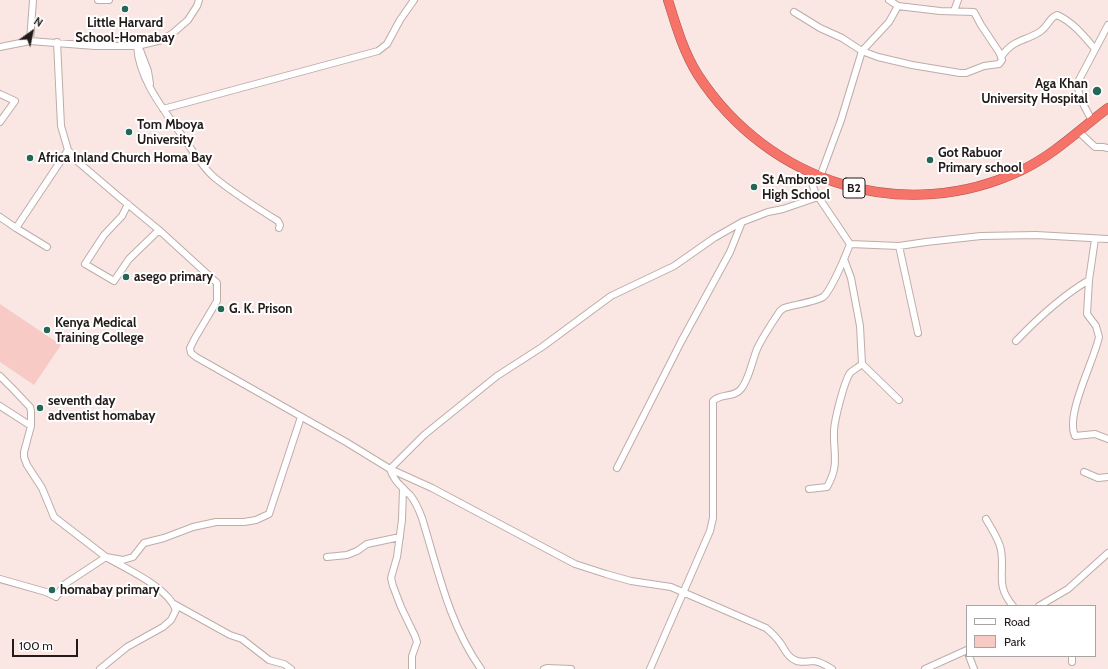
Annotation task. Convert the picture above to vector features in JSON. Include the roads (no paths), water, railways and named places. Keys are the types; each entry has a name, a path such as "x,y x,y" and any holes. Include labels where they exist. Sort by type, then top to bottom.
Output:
{"highway":[{"name":"B2","path":"668,0 684,49 697,74 712,95 736,120 759,142 783,159 816,176 852,187 888,194 911,195 933,194 975,187 1022,170 1044,158 1108,108"}],"street":[{"path":"30,42 33,0"},
{"path":"98,0 109,0"},
{"path":"0,47 30,42 56,42 95,46 137,46 162,40 173,33 188,20 199,0"},
{"path":"164,109 378,51 387,44 400,20 414,0"},
{"path":"888,0 898,6 974,12 980,25 1002,57"},
{"path":"954,11 958,0"},
{"path":"850,244 813,188 816,176 841,120 862,51 889,22 898,6"},
{"path":"794,12 820,28 842,38 862,51 878,57 912,65 960,73 984,66 999,64 1010,46 1041,31 1050,20 1057,15 1076,28 1095,49"},
{"path":"1092,121 1078,93 1077,87 1079,80 1108,25"},
{"path":"56,42 61,126 68,150 77,161 159,230 216,283 218,301 195,338 190,348 191,353 224,374 346,442 390,469 432,488 575,564 631,581 671,587 766,628 781,643 794,660 800,662 819,662 832,669"},
{"path":"137,46 137,52 143,73 156,100 164,109 204,167 215,177 278,221 280,225 279,228"},
{"path":"0,94 15,101 0,122"},
{"path":"1079,132 1095,147 1108,148"},
{"path":"16,228 68,150"},
{"path":"390,469 424,435 496,376 542,347 611,296 674,266 714,238 742,222 768,212 818,197"},
{"path":"128,204 122,216 104,235 85,264 114,281 130,259 159,230"},
{"path":"0,217 47,247"},
{"path":"617,468 682,340 730,252 742,222"},
{"path":"850,244 899,246 981,236 1036,236 1108,239"},
{"path":"1095,239 1089,280 1087,314 1096,326 1099,337 1074,411 1073,432 1075,436 1095,434 1108,438"},
{"path":"650,669 710,531 713,518 713,401 720,396 734,394 740,391 744,386 758,348 780,311 784,308 823,296 826,293 844,260 850,244"},
{"path":"899,246 918,333"},
{"path":"844,260 851,278 860,326 862,364 899,400"},
{"path":"1016,341 1034,321 1076,288 1089,280"},
{"path":"809,489 827,487 831,480 836,464 834,429 840,404 850,373 862,364"},
{"path":"0,376 30,406 31,426 24,457 42,488 54,517 106,557 148,581 168,597 174,604 242,639 269,660 284,664 291,669"},
{"path":"0,406 31,426"},
{"path":"0,579 46,592 56,597 65,584 106,557 123,560 133,557 144,543 164,538 193,527 216,522 244,522 256,520 269,514 301,417"},
{"path":"390,469 391,474 416,504 422,518 449,608 466,646 481,669"},
{"path":"1084,472 1098,478 1108,477"},
{"path":"403,488 400,537 397,557 391,578 401,607 416,636 417,642 412,656 412,669"},
{"path":"986,519 1000,548 1002,588 1004,595 1012,605"},
{"path":"327,557 347,555 368,544 400,537"},
{"path":"1040,605 1068,589 1108,553"},
{"path":"100,669 127,647 163,627 172,620 176,610 174,604"},
{"path":"925,669 966,651"},
{"path":"969,657 974,669"},
{"path":"544,669 571,669"}],"place":[{"name":"Little Harvard School-Homabay","path":"125,9"},
{"name":"Aga Khan University Hospital","path":"1097,91"},
{"name":"Tom Mboya University","path":"129,132"},
{"name":"Africa Inland Church Homa Bay","path":"30,158"},
{"name":"Got Rabuor Primary school","path":"930,160"},
{"name":"St Ambrose High School","path":"754,187"},
{"name":"asego primary","path":"126,277"},
{"name":"G. K. Prison","path":"221,309"},
{"name":"Kenya Medical Training College","path":"47,330"},
{"name":"seventh day adventist homabay","path":"40,408"},
{"name":"homabay primary","path":"52,590"}]}
